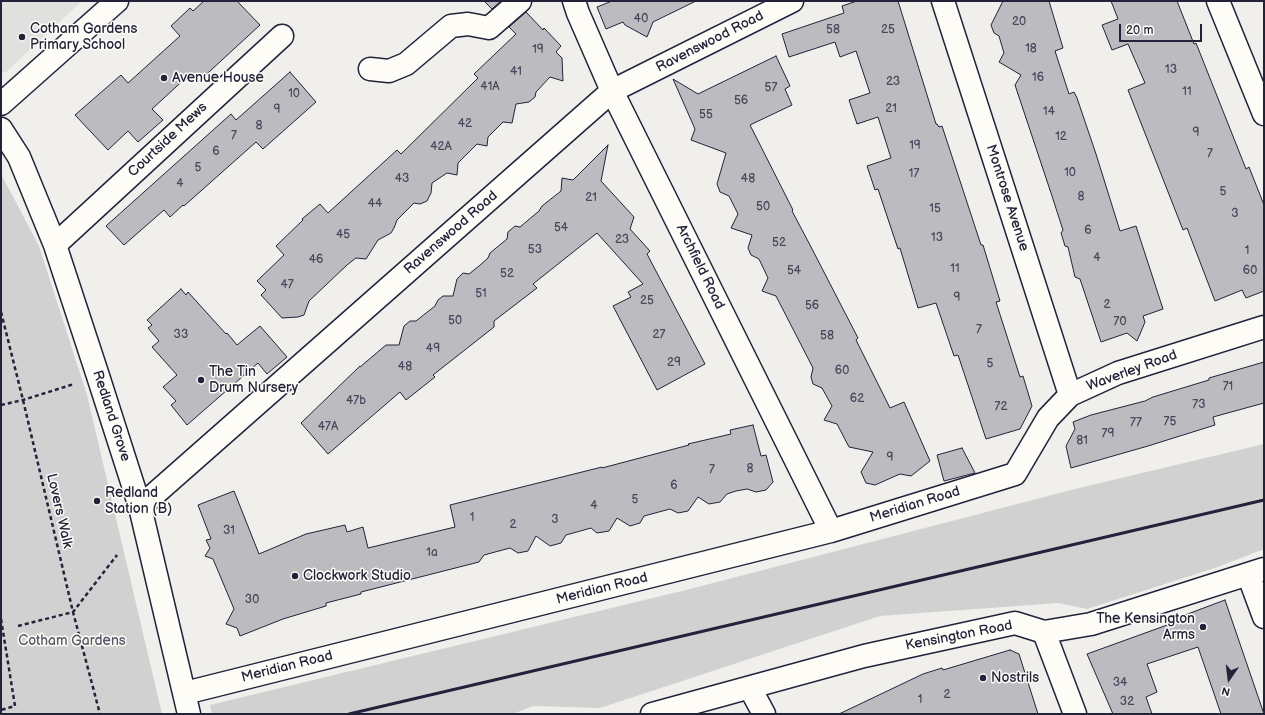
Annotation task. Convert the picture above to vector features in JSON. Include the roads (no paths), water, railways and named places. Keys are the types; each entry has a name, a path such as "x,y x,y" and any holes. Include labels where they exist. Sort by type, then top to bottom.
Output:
{"street":[{"path":"1,104 117,1"},
{"path":"370,69 389,71 406,64 451,26 468,24 489,28 520,1"},
{"name":"Archfield Road","path":"574,1 612,91 831,532"},
{"name":"Ravenswood Road","path":"140,507 612,91 792,1"},
{"name":"Montrose Avenue","path":"943,1 1070,395"},
{"path":"1218,1 1264,114"},
{"name":"Courtside Mews","path":"55,245 282,36"},
{"name":"Redland Grove","path":"1,129 18,157 55,245 98,376 140,507 189,714"},
{"name":"Waverley Road","path":"1015,474 1048,418 1070,395 1118,373 1264,327"},
{"name":"Meridian Road","path":"185,693 831,532 1015,474"},
{"path":"1256,571 1264,617"},
{"name":"Kensington Road","path":"652,714 864,656 1015,623 1044,632 1091,624 1256,571"},
{"path":"1044,632 1075,714"},
{"path":"750,688 764,714"}],"railway":[{"path":"349,714 1264,500"}],"place":[{"name":"Cotham Gardens Primary School","path":"22,37"},
{"name":"Avenue House","path":"164,78"},
{"name":"The Tin Drum Nursery","path":"201,380"},
{"name":"Redland Station (B)","path":"97,501"},
{"name":"Clockwork Studio","path":"295,576"},
{"name":"The Kensington Arms","path":"1203,627"},
{"name":"Nostrils","path":"983,678"}],"park label":[{"name":"Cotham Gardens","path":"72,641"}]}
